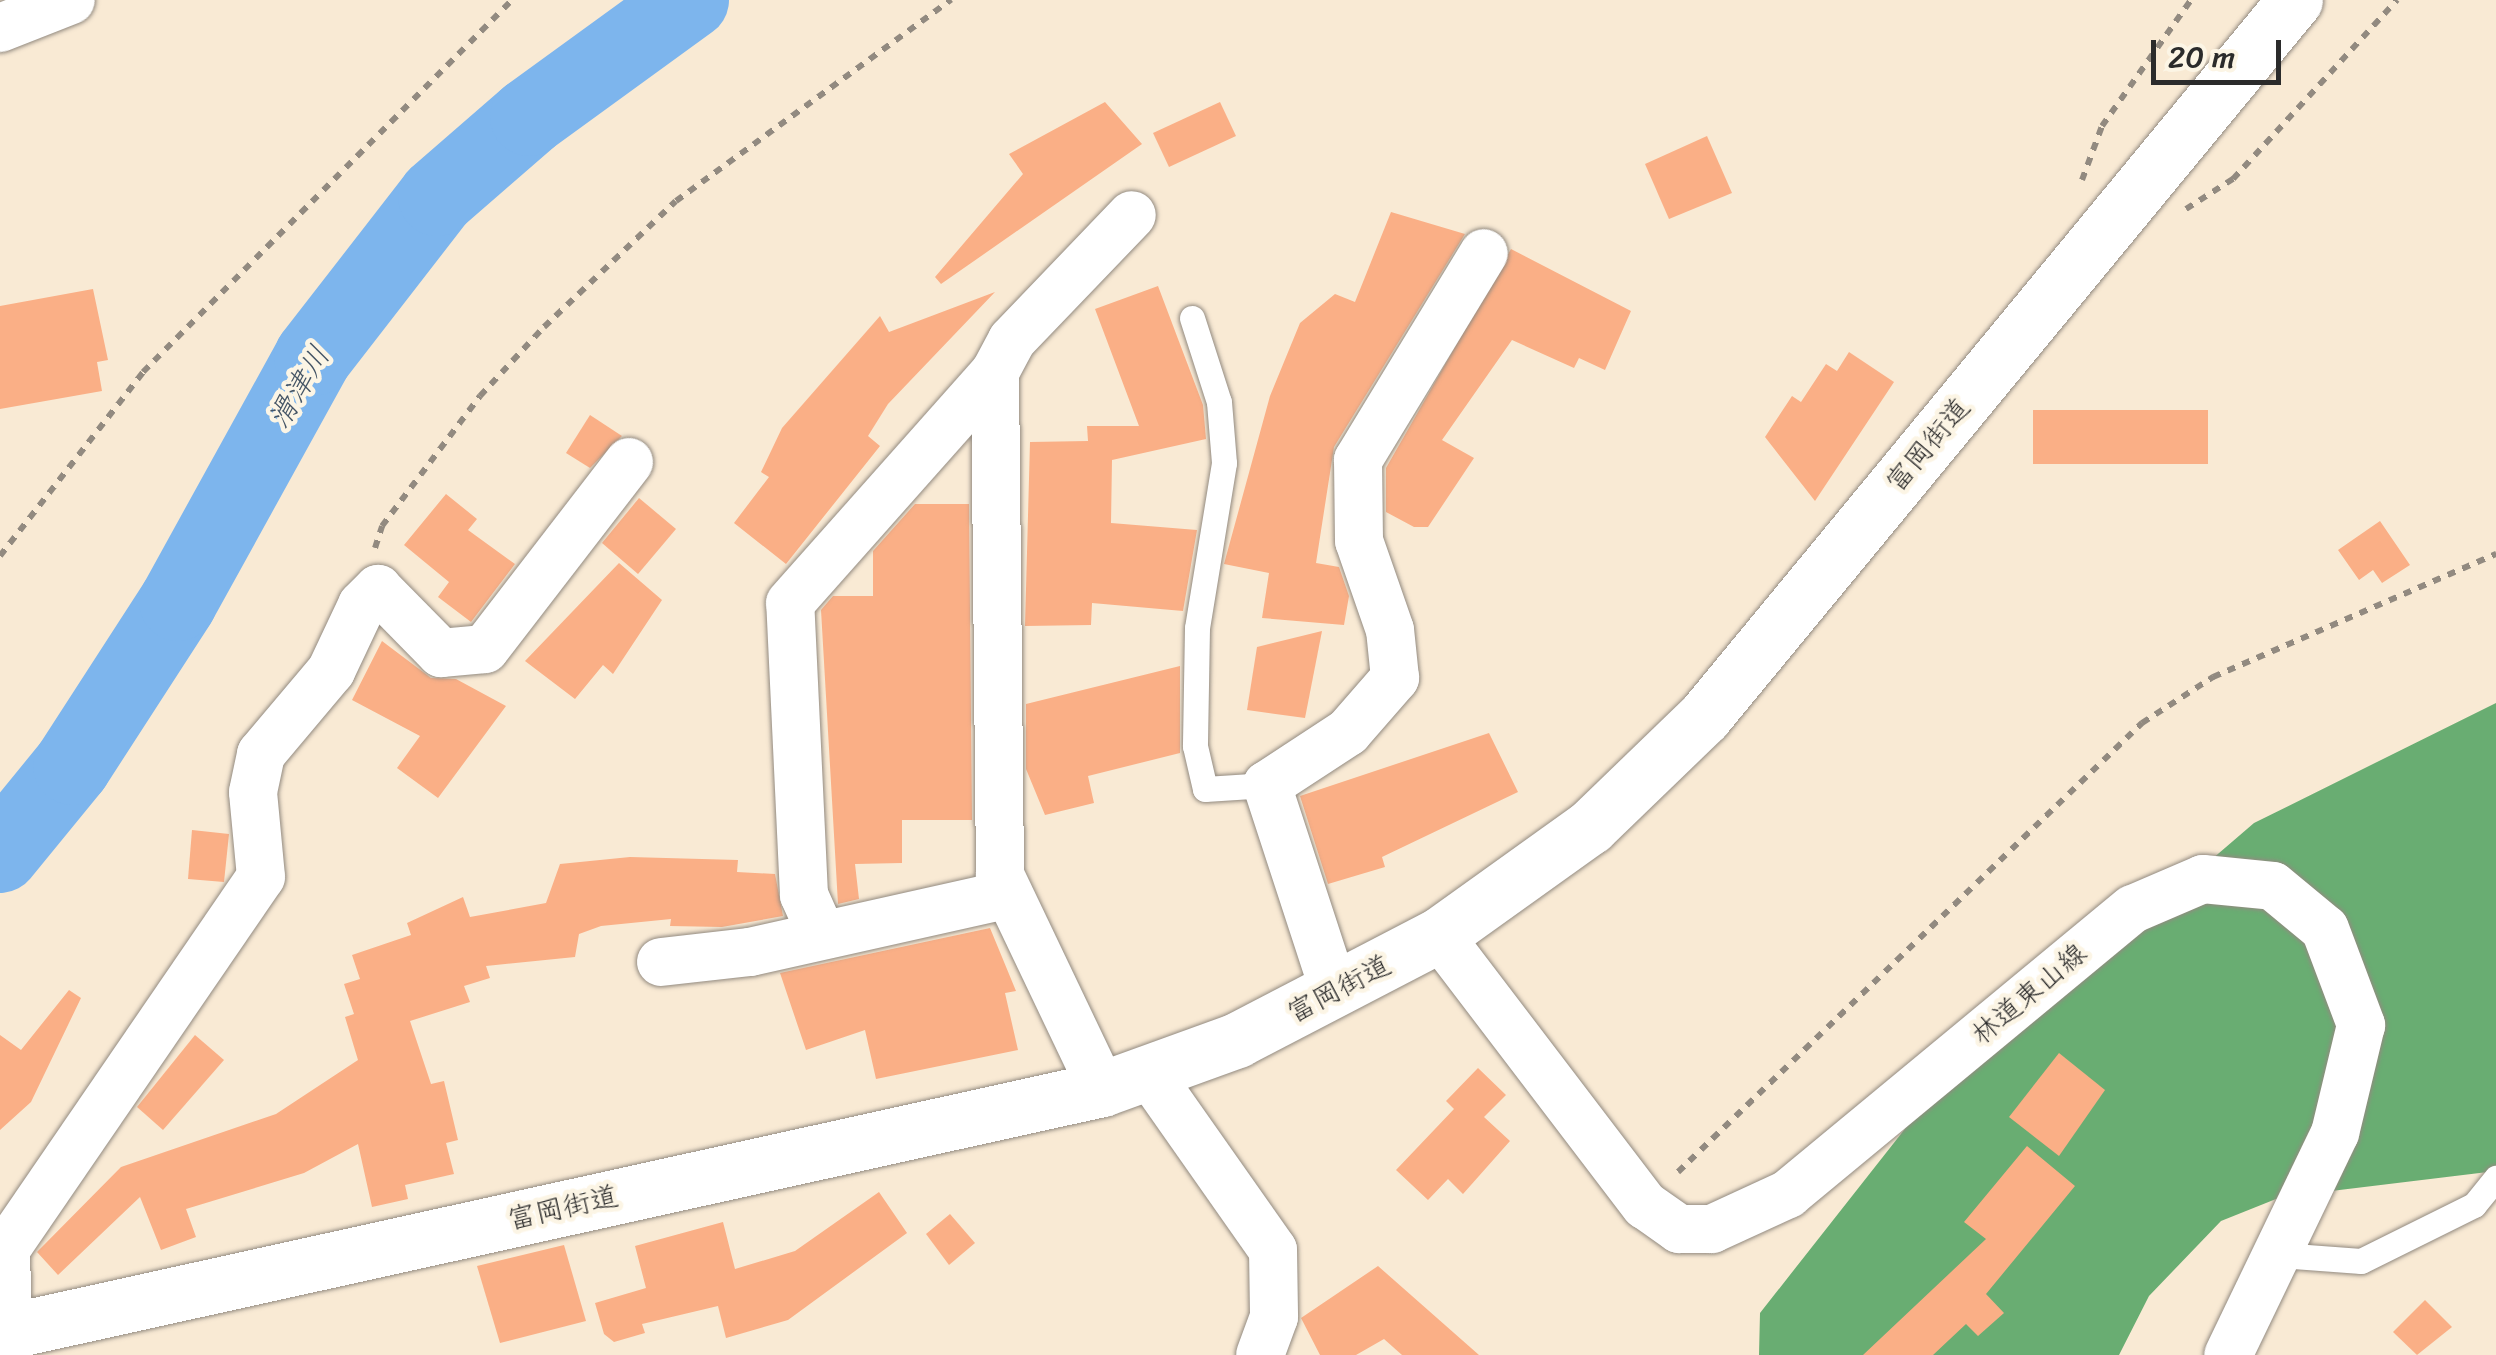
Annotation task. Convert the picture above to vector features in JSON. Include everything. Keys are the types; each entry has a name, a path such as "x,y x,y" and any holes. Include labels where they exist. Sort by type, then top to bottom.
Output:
{"street":[{"path":"0,28 70,0"},
{"name":"富岡街道","path":"4,1332 1126,1082 1335,993 1439,935 1590,827 1704,716 2295,0"},
{"path":"821,933 804,895 790,603 995,372 1012,340 1132,215"},
{"path":"1335,993 1267,785 1348,732 1395,678 1390,630 1359,541 1358,460 1484,252"},
{"path":"995,372 1004,895 1126,1082 1273,1250 1274,1317 1260,1355"},
{"path":"4,1332 6,1249 261,878 253,792 261,754 331,671 378,589 441,653 485,649 630,462"},
{"name":"林道東山線","path":"1439,935 1645,1205 1679,1229 1742,1220 1788,1194 2133,909 2168,888 2236,878 2273,886 2325,930 2361,1025 2336,1133 2280,1255 2228,1355"},
{"path":"661,962 1004,895"}],"lane":[{"path":"1192,318 1219,402 1224,463 1197,628 1195,746 1205,790 1267,785"},
{"path":"2280,1255 2360,1261 2474,1205 2496,1178"}],"path":[{"path":"0,556 143,372 512,0"},
{"path":"378,589 372,556 382,526 544,327 676,201 951,0"},
{"path":"2191,0 2083,164 2082,190 2162,212 2192,208 2233,179 2397,0"},
{"path":"1645,1205 2142,722 2213,677 2496,554"}],"green space":[{"path":"2496,703 2496,1171 2281,1197 2221,1221 2149,1296 2119,1355 1759,1355 1760,1313 1919,1111 2254,823"}],"building":[{"path":"1105,102 1142,144 941,284 935,277 1023,174 1009,154"},
{"path":"1220,102 1236,136 1169,167 1153,133"},
{"path":"1707,136 1732,193 1669,219 1645,164"},
{"path":"1391,212 1465,234 1334,447 1316,563 1339,567 1349,596 1344,625 1262,618 1269,573 1224,564 1270,396 1300,323 1335,294 1355,302"},
{"path":"1511,249 1631,311 1605,370 1579,358 1574,368 1512,340 1442,440 1474,458 1428,527 1414,527 1386,512 1386,468"},
{"path":"1158,286 1203,405 1206,439 1112,460 1111,523 1197,530 1183,611 1092,603 1091,625 1025,626 1030,442 1088,441 1087,426 1139,426 1095,309"},
{"path":"93,289 108,360 97,362 102,391 0,409 0,306"},
{"path":"995,292 888,404 868,436 880,446 786,564 734,523 769,477 761,472 782,428 880,316 889,332"},
{"path":"1849,352 1894,382 1815,501 1765,437 1792,396 1801,402 1826,364 1837,371"},
{"path":"2033,410 2208,410 2208,464 2033,464"},
{"path":"590,415 622,436 590,468 566,453"},
{"path":"446,494 477,519 468,530 515,564 471,622 438,597 449,582 404,545"},
{"path":"639,498 676,529 638,574 602,543"},
{"path":"915,504 969,504 972,820 902,820 902,863 855,864 859,899 838,904 821,610 833,596 873,596 873,551"},
{"path":"2380,521 2410,565 2382,583 2373,570 2359,580 2338,550"},
{"path":"619,563 662,600 613,674 603,665 575,699 525,661"},
{"path":"1322,631 1305,718 1247,710 1257,647"},
{"path":"382,641 431,678 456,679 506,706 438,798 397,768 420,736 352,700"},
{"path":"1180,666 1180,753 1088,776 1094,803 1045,815 1026,769 1026,704"},
{"path":"1489,733 1518,792 1382,857 1385,867 1328,884 1300,796"},
{"path":"192,830 229,834 224,882 188,879"},
{"path":"630,857 738,860 737,872 775,874 783,916 722,927 670,926 671,919 601,926 579,934 575,957 486,966 490,978 464,986 470,1002 410,1021 431,1084 444,1081 458,1140 446,1143 454,1174 405,1185 408,1199 372,1207 358,1144 304,1173 186,1209 196,1237 161,1250 140,1197 58,1275 37,1252 121,1167 276,1114 358,1060 345,1017 354,1014 344,984 360,979 352,955 411,935 407,923 463,897 470,917 546,903 560,864"},
{"path":"990,928 1016,991 1005,993 1018,1050 876,1079 865,1030 806,1050 780,973"},
{"path":"69,990 81,998 31,1102 0,1130 0,1035 21,1050"},
{"path":"195,1035 224,1060 163,1130 137,1107"},
{"path":"2059,1053 2105,1090 2059,1156 2009,1117"},
{"path":"1478,1068 1506,1095 1484,1117 1510,1141 1463,1194 1448,1179 1428,1200 1396,1170 1454,1109 1446,1101"},
{"path":"2027,1146 2075,1186 1986,1294 2004,1313 1978,1336 1966,1324 1933,1355 1863,1355 1986,1239 1964,1222"},
{"path":"879,1192 907,1233 788,1320 726,1338 718,1306 642,1324 645,1333 614,1342 604,1334 595,1303 646,1288 635,1246 723,1222 735,1269 795,1251"},
{"path":"950,1214 975,1243 949,1265 926,1234"},
{"path":"564,1245 586,1321 500,1343 477,1266"},
{"path":"1378,1266 1479,1355 1402,1355 1384,1339 1356,1355 1320,1355 1301,1318"},
{"path":"2425,1300 2452,1327 2417,1355 2393,1332"}],"waterway":[{"name":"滑津川","path":"0,854 72,766 178,602 313,357 437,197 529,117 690,0"}]}
